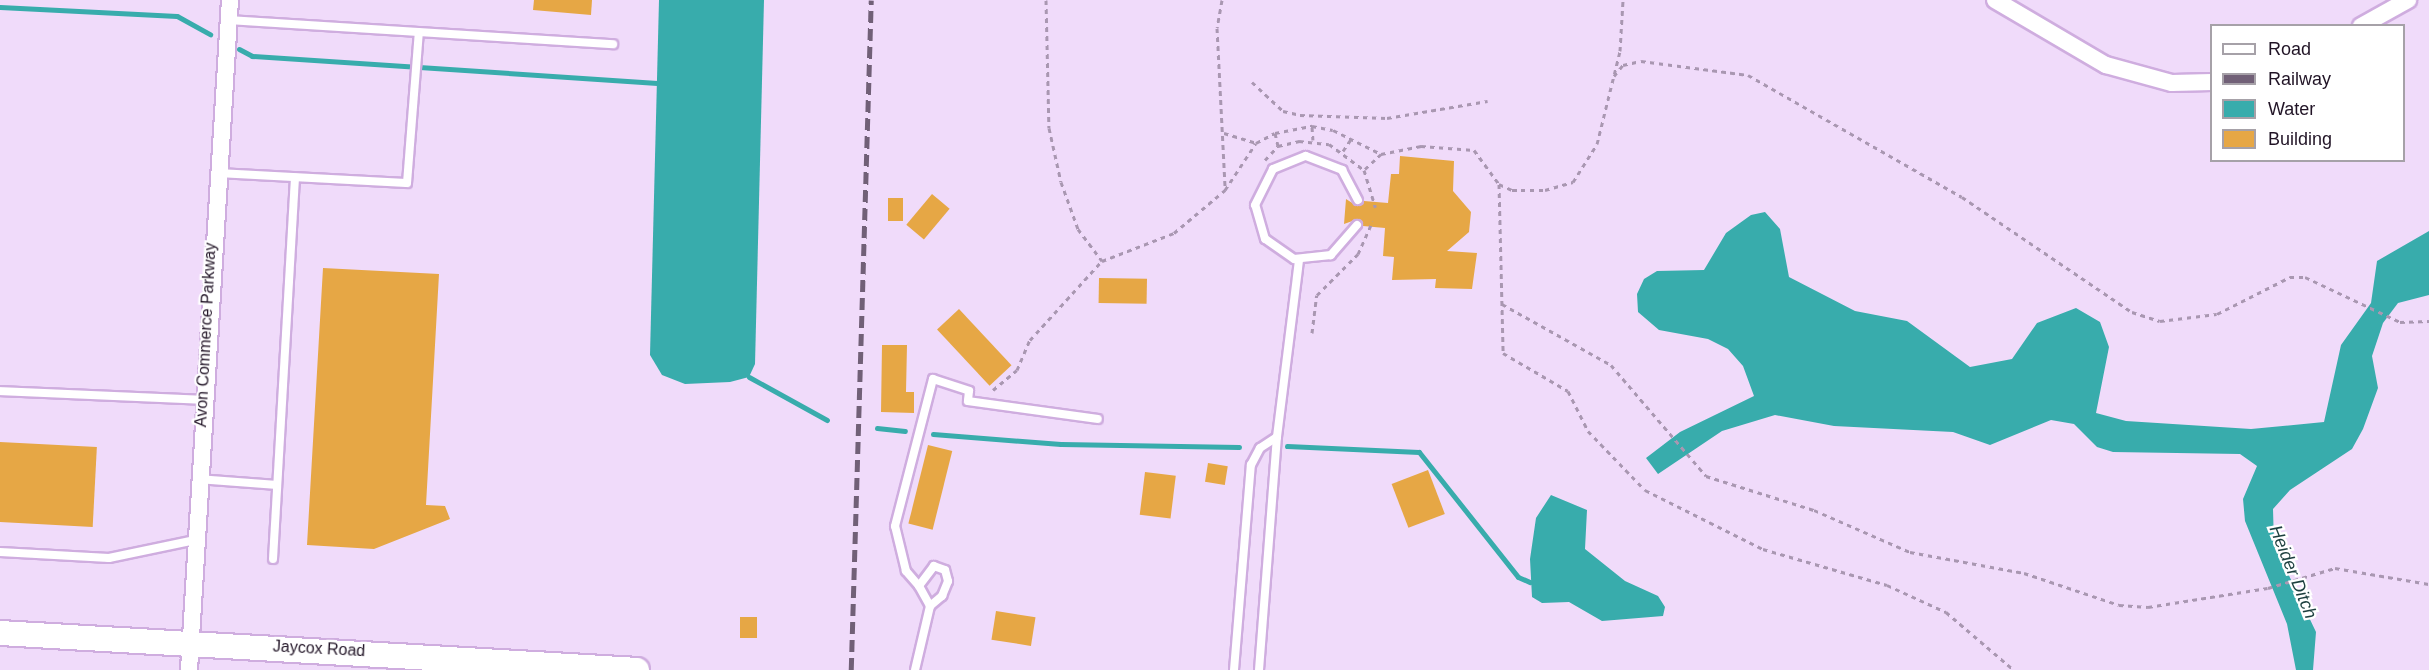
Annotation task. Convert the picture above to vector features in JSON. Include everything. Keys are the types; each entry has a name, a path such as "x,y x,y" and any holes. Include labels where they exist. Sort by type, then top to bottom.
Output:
{"street":[{"name":"Avon Commerce Parkway","path":"189,670 216,173 230,0"},
{"path":"1995,0 2106,64 2172,83 2210,82"},
{"path":"2365,24 2408,0"},
{"name":"Jaycox Road","path":"0,633 638,670"}],"lane":[{"path":"227,20 613,44"},
{"path":"216,173 407,183 419,32"},
{"path":"1356,225 1331,255 1299,260 1272,247 1258,225 1256,200 1269,172 1291,159 1322,158 1345,173 1358,200"},
{"path":"273,559 295,178"},
{"path":"1259,670 1277,437 1299,260"},
{"path":"930,606 901,560 895,526 933,379 969,391 968,401 1098,419"},
{"path":"0,391 203,400"},
{"path":"1234,670 1251,465 1260,448 1277,437"},
{"path":"198,479 277,485"},
{"path":"0,552 109,558 195,540"},
{"path":"915,670 930,606 942,596 945,570 934,566 919,586"}],"path":[{"path":"1046,0 1049,128 1060,182 1078,229 1102,261"},
{"path":"1222,0 1217,28 1226,190"},
{"path":"1364,170 1381,154 1421,146 1474,150 1499,184 1512,190 1545,190 1573,182 1597,144 1614,76 1623,0"},
{"path":"1614,76 1623,65 1641,61 1720,67 1748,75 1971,202 2132,312 2160,321 2217,314 2289,277 2305,278 2395,319 2419,325 2429,321"},
{"path":"1252,82 1283,111 1300,114 1398,117 1488,101"},
{"path":"981,395 1002,387 1030,340 1102,261 1174,233 1226,190 1256,143 1275,133 1312,126 1351,139 1381,154"},
{"path":"1312,126 1313,140"},
{"path":"1224,133 1256,143"},
{"path":"1275,133 1278,146"},
{"path":"1343,151 1351,139"},
{"path":"1499,184 1503,353 1568,391 1588,431 1652,495 1763,549 1887,585 1946,612 2014,670"},
{"path":"1312,333 1317,295 1358,254 1373,221"},
{"path":"1502,304 1595,352 1641,396 1693,465 1732,488 1814,510 1910,552 2024,573 2119,605 2156,606 2268,588 2335,568 2429,584"}],"water":[{"path":"659,0 764,0 755,364 749,377 730,382 685,384 662,375 650,355"},
{"path":"1765,212 1780,229 1789,277 1855,311 1907,321 1970,367 2012,359 2037,323 2076,308 2100,322 2109,347 2096,413 2126,421 2251,429 2324,422 2341,345 2371,303 2377,261 2429,231 2429,295 2398,303 2383,323 2372,356 2378,388 2363,429 2352,449 2290,490 2273,509 2274,544 2316,632 2313,670 2296,670 2287,624 2245,521 2243,499 2257,466 2240,454 2113,452 2097,447 2074,424 2051,420 1990,445 1953,432 1834,426 1775,415 1722,431 1658,474 1646,458 1680,432 1754,396 1743,366 1728,349 1708,339 1659,330 1638,312 1637,294 1644,279 1657,271 1704,270 1726,233 1751,215"},
{"path":"1551,495 1587,510 1585,549 1625,581 1658,596 1665,607 1663,616 1602,621 1569,602 1542,603 1532,597 1530,559 1536,518"}],"building":[{"path":"534,0 592,0 591,15 533,10"},
{"path":"1400,156 1454,161 1453,191 1471,212 1469,232 1447,251 1477,253 1472,289 1435,288 1436,279 1392,280 1394,257 1383,256 1385,228 1363,226 1358,219 1344,224 1346,199 1357,206 1364,201 1388,203 1391,174 1399,174"},
{"path":"932,194 950,209 924,239 906,225"},
{"path":"888,198 903,198 903,221 888,221"},
{"path":"323,268 439,274 426,505 445,506 450,519 374,549 307,545"},
{"path":"1099,278 1147,279 1147,304 1099,303"},
{"path":"959,309 1012,365 990,386 937,329"},
{"path":"882,345 907,345 906,392 914,392 914,413 881,412"},
{"path":"0,442 97,447 93,527 0,522"},
{"path":"928,445 952,451 933,530 908,524"},
{"path":"1208,463 1228,466 1225,485 1205,482"},
{"path":"1428,470 1445,514 1408,528 1392,484"},
{"path":"1145,472 1176,476 1171,518 1140,515"},
{"path":"996,611 1036,617 1031,646 991,640"},
{"path":"740,617 757,617 757,638 740,638"}],"waterway":[{"path":"0,7 177,16 210,34"},
{"path":"239,49 252,56 657,83"},
{"path":"749,377 827,420"},
{"path":"877,428 905,431"},
{"path":"933,434 1061,444 1239,447"},
{"path":"1287,446 1419,452 1518,577 1530,582"}],"railway":[{"path":"851,670 871,0"}],"water label":[{"name":"Heider Ditch","path":"2293,572"}]}
